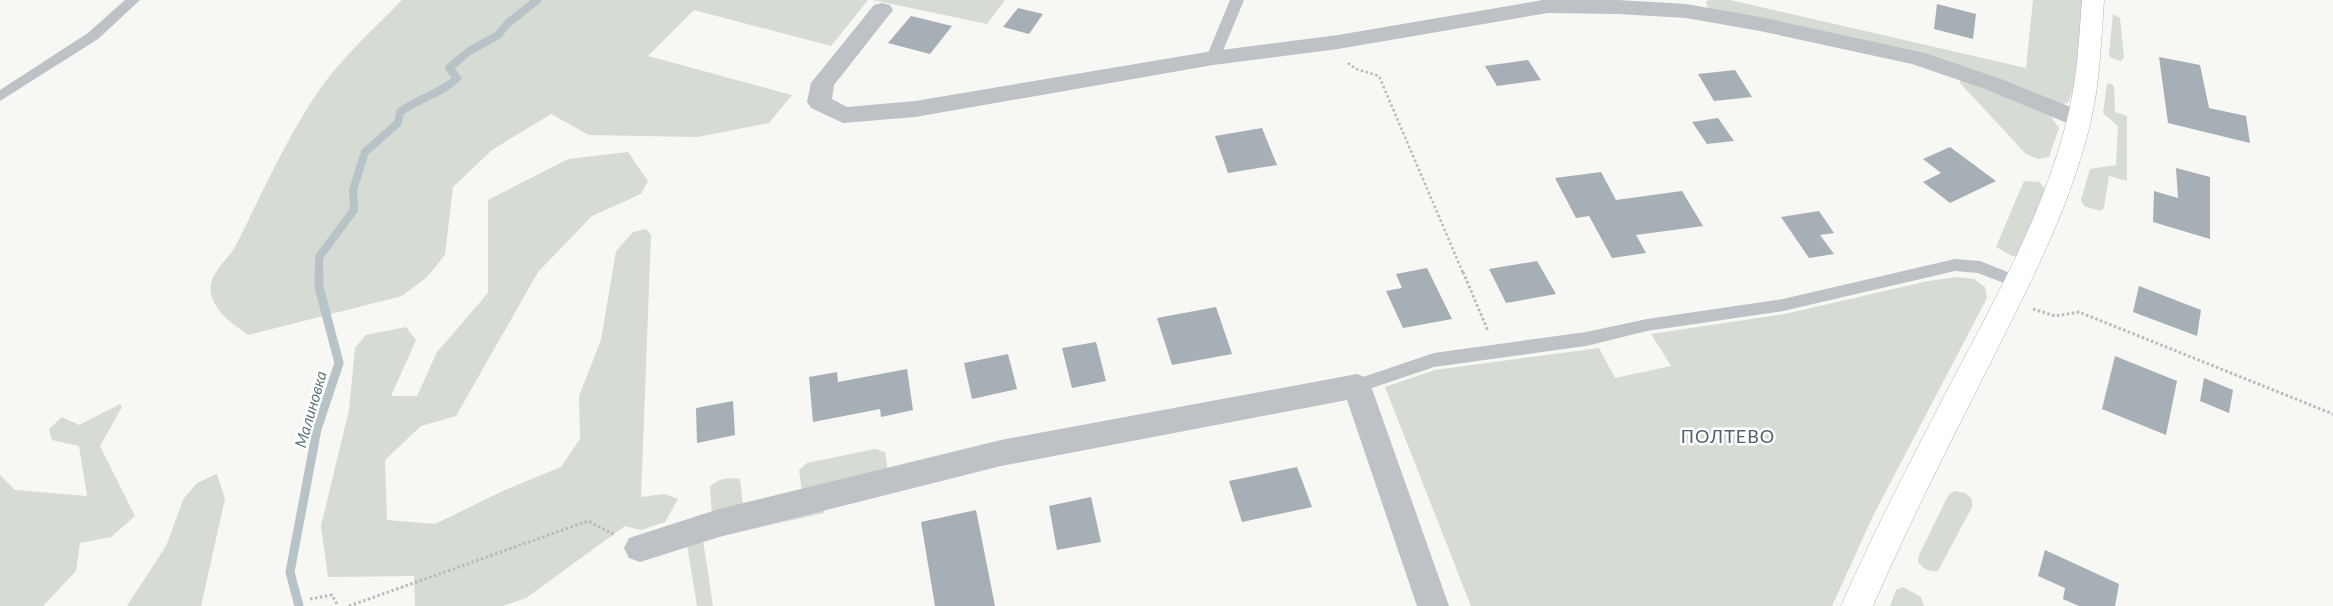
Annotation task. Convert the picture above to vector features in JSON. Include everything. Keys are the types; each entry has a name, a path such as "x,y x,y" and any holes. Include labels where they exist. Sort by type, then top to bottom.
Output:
{"street":[{"path":"1857,606 1886,540 2013,290 2055,196 2079,120 2089,53 2093,0"},
{"path":"882,10 823,83 819,102 843,115 915,109 1213,58 1338,42 1546,3 1686,12 1760,24 1917,58 1994,84 2079,120"},
{"path":"640,548 718,523 1001,453 1357,386 1433,606"}],"lane":[{"path":"0,96 93,36 133,0"},
{"path":"1213,58 1237,0"},
{"path":"1357,386 1434,360 1586,339 1647,325 1783,305 1955,265 1980,268 2013,290"}],"path":[{"path":"1338,42 1348,62 1356,69 1379,76 1497,350"},
{"path":"2013,290 2046,314 2059,316 2069,312 2079,312 2333,414"},
{"path":"349,606 588,521 640,548"},
{"path":"310,599 332,595 338,606"}],"shaded area":[{"path":"402,0 868,0 831,46 694,10 648,56 792,95 769,123 697,137 589,135 551,114 492,150 453,187 445,255 427,277 402,296 248,335 226,318 213,301 211,287 215,273 236,245 296,127 320,89 349,54"},
{"path":"873,0 1005,0 987,24"},
{"path":"1708,0 1730,0 2026,68 2033,0 2083,0 2080,53 2076,79 2068,103 2056,105 1996,82 1716,12 1708,8 1706,2"},
{"path":"2113,14 2120,18 2124,58 2121,61 2111,58 2109,55"},
{"path":"1960,79 2049,114 2059,128 2049,157 2038,159 2026,154 1960,83"},
{"path":"2110,83 2114,86 2115,112 2127,116 2127,181 2109,176 2104,208 2100,211 2084,206 2081,200 2090,169 2116,165 2118,126 2103,113 2107,84"},
{"path":"628,152 648,181 641,194 592,216 538,272 456,416 421,426 385,460 387,520 435,524 505,490 561,467 580,439 579,396 601,340 616,251 633,232 646,229 651,235 641,497 664,494 678,499 665,522 641,530 625,526 526,598 503,606 415,606 414,576 328,577 321,526 349,410 355,348 366,335 406,327 416,340 391,396 417,396 437,352 488,293 488,200 568,159"},
{"path":"2024,181 2039,182 2047,191 2019,256 2012,256 1996,247"},
{"path":"1957,277 1974,279 1985,287 1987,298 1873,516 1832,606 1471,606 1385,387 1435,370 1599,348 1615,378 1671,366 1651,334 1785,314 1928,281"},
{"path":"120,404 122,407 100,446 135,516 111,537 80,543 76,571 43,606 0,606 0,475 15,490 87,496 79,446 52,440 49,429 62,417 79,425"},
{"path":"875,449 885,452 888,472 823,494 824,513 703,540 713,606 697,606 687,545 713,529 710,487 713,484 724,479 740,479 744,514 804,505 799,470 807,463"},
{"path":"217,474 225,499 201,606 127,606 166,546 184,498 197,483"},
{"path":"1955,491 1965,493 1972,499 1972,507 1938,571 1929,570 1918,562 1919,555 1949,494"},
{"path":"1903,587 1921,597 1924,606 1890,606 1896,590"}],"building":[{"path":"1937,4 1976,14 1973,39 1934,29"},
{"path":"1018,8 1043,14 1029,34 1003,27"},
{"path":"911,16 952,26 930,54 888,43"},
{"path":"2159,57 2200,65 2209,108 2246,116 2250,143 2168,123"},
{"path":"1528,60 1541,80 1497,86 1485,66"},
{"path":"1735,70 1752,97 1714,101 1698,74"},
{"path":"1718,118 1734,141 1707,144 1692,122"},
{"path":"1262,128 1277,165 1228,173 1215,136"},
{"path":"1950,147 1996,181 1950,203 1923,182 1941,173 1923,159"},
{"path":"2176,168 2210,177 2210,239 2153,222 2154,191 2178,198"},
{"path":"1601,172 1616,200 1682,191 1703,226 1636,235 1646,253 1612,258 1589,216 1576,218 1555,178"},
{"path":"1819,211 1834,233 1820,235 1834,254 1809,258 1781,217"},
{"path":"1537,261 1556,294 1506,303 1489,269"},
{"path":"1427,268 1452,319 1403,328 1386,291 1402,288 1396,274"},
{"path":"2139,286 2201,310 2197,336 2133,312"},
{"path":"1216,307 1232,354 1172,365 1157,318"},
{"path":"1096,342 1106,381 1072,388 1062,348"},
{"path":"1008,354 1017,389 972,399 964,363"},
{"path":"2115,356 2177,381 2166,435 2102,409"},
{"path":"907,369 913,410 881,417 880,409 813,422 809,377 837,372 838,382"},
{"path":"2204,378 2233,390 2229,413 2200,401"},
{"path":"733,401 735,435 697,443 696,408"},
{"path":"1297,467 1312,507 1242,522 1229,481"},
{"path":"1091,497 1101,542 1057,550 1049,506"},
{"path":"976,510 995,606 935,606 921,522"},
{"path":"2045,550 2119,584 2115,606 2079,606 2063,599 2065,588 2038,576"}],"waterway":[{"name":"Малиновка","path":"299,606 290,572 317,429 339,363 319,287 319,257 354,210 353,190 365,152 398,123 400,112 444,88 457,78 449,68 468,52 498,35 508,23 537,0"}],"district":[{"name":"ПОЛТЕВО","path":"1728,436"}]}
